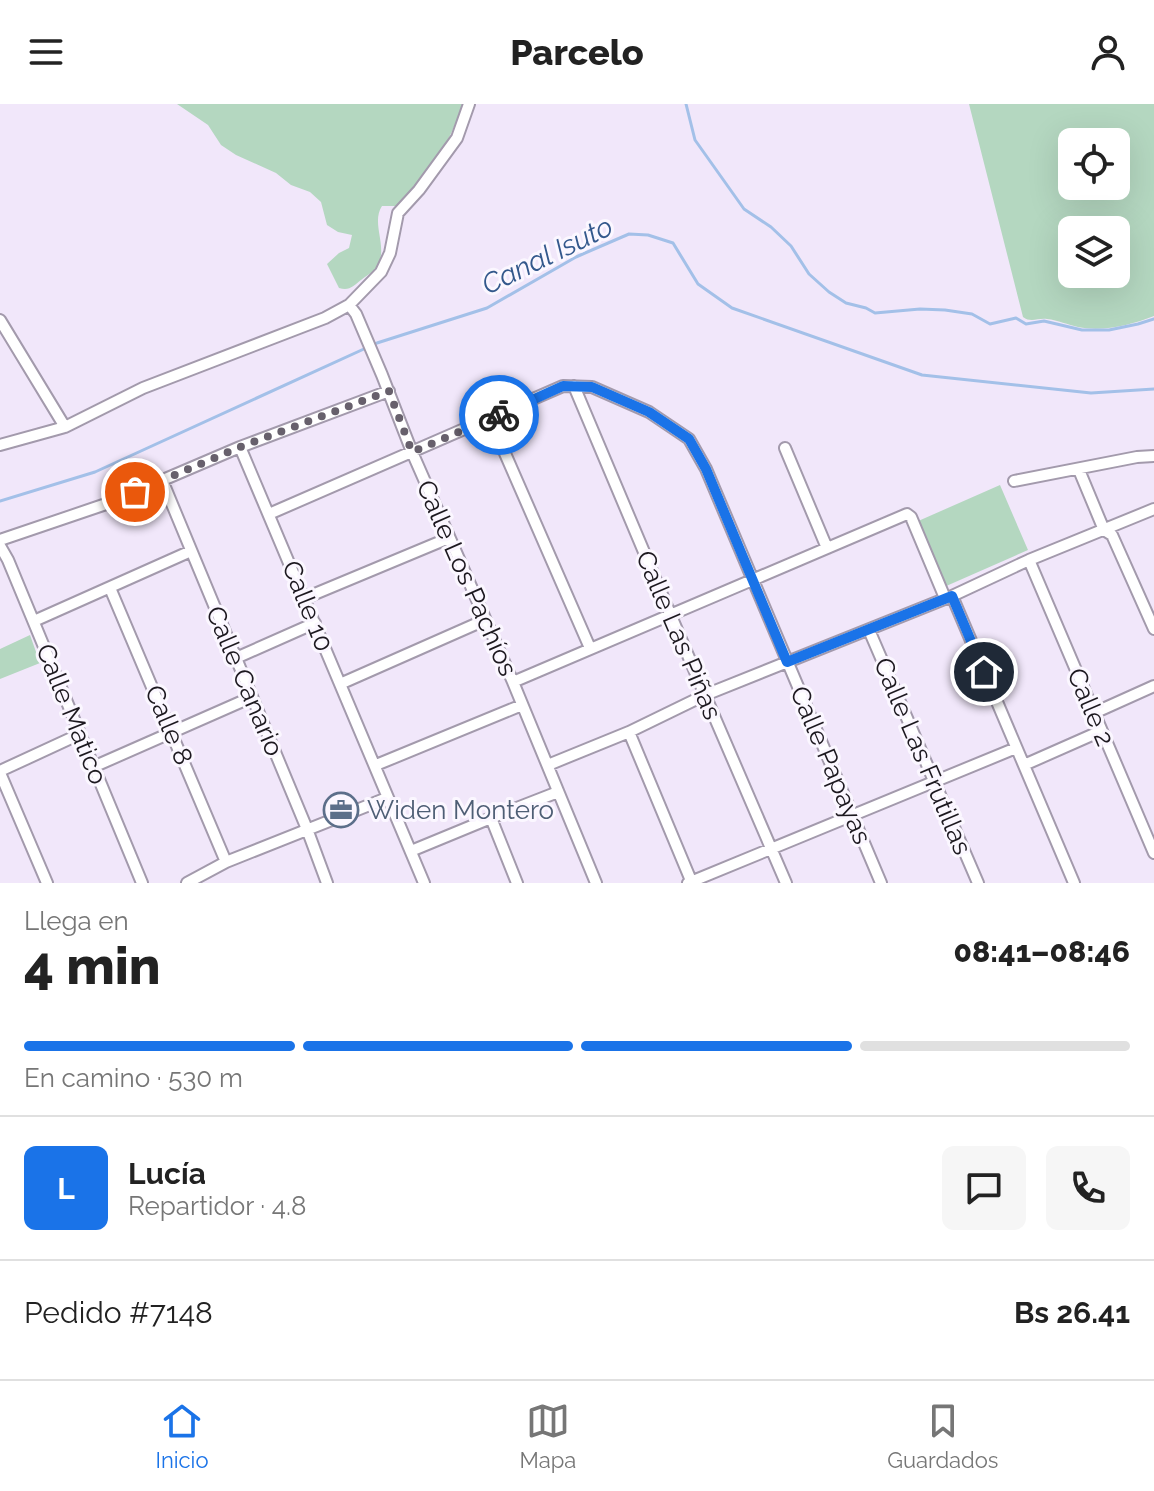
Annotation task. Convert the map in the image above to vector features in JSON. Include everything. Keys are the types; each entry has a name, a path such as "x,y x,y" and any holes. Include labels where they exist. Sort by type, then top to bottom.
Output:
{"street":[{"path":"0,445 65,427 143,388 352,309 381,272 390,253 398,213 457,138 469,104"},
{"name":"Calle Los Pachíos","path":"352,309 596,883"},
{"path":"0,320 65,427"},
{"path":"269,514 563,386 574,386"},
{"name":"Calle Papayas","path":"574,386 592,387 649,412 689,439 706,469 881,883"},
{"name":"Calle Las Piñas","path":"574,386 786,883"},
{"path":"0,543 109,503 240,447 389,391"},
{"path":"490,419 590,648"},
{"name":"Calle 10","path":"240,447 424,883"},
{"path":"785,448 827,548"},
{"path":"1014,481 1154,456"},
{"path":"1079,470 1104,530 1112,535 1154,629"},
{"name":"Calle Canario","path":"162,480 327,883"},
{"path":"548,765 629,732 705,695 869,630 1154,509"},
{"path":"513,682 907,514 948,597 1074,883"},
{"path":"305,598 449,538"},
{"name":"Calle Matico","path":"0,543 142,883"},
{"path":"34,621 191,551"},
{"name":"Calle 2","path":"1029,560 1154,853"},
{"name":"Calle 8","path":"110,588 226,862"},
{"path":"340,684 485,620"},
{"path":"236,658 315,623"},
{"name":"Calle Las Frutillas","path":"869,630 978,883"},
{"path":"1094,713 1154,686"},
{"path":"93,767 252,697"},
{"path":"376,765 522,705"},
{"path":"1024,765 1101,731"},
{"path":"629,732 691,883 1016,748"},
{"path":"47,883 5,801 0,772 80,734"},
{"path":"411,851 558,792"},
{"path":"187,883 226,862 387,798"},
{"path":"491,818 517,883"}],"green space":[{"path":"177,104 462,104 451,133 428,171 398,206 382,206 378,221 381,253 376,268 346,289 339,288 327,264 349,248 352,235 338,232 327,225 321,202 310,192 236,155 221,145 208,125"},
{"path":"969,104 1154,104 1154,316 1126,325 1097,329 1051,320 1026,319"},
{"path":"1000,485 1028,550 944,587 916,522"},
{"path":"30,635 40,663 0,679 0,649"}],"waterway":[{"path":"686,104 695,140 744,209 771,227 791,246 809,274 846,303 875,313 945,310 972,314 990,324 1016,318 1026,324 1044,321 1082,330 1109,330 1154,319"},
{"name":"Canal Isuto","path":"0,501 95,472 377,343 487,308 576,257 629,234 648,235 673,243 698,284 732,308 922,375 1091,393 1154,389"}],"way so far":[{"path":"135,492 240,447 389,391 412,452 499,415"}],"place":[{"name":"Widen Montero","path":"341,810"}],"route":[{"path":"499,415 563,386 592,387 649,412 689,439 706,469 787,662 952,596 984,672"}]}
